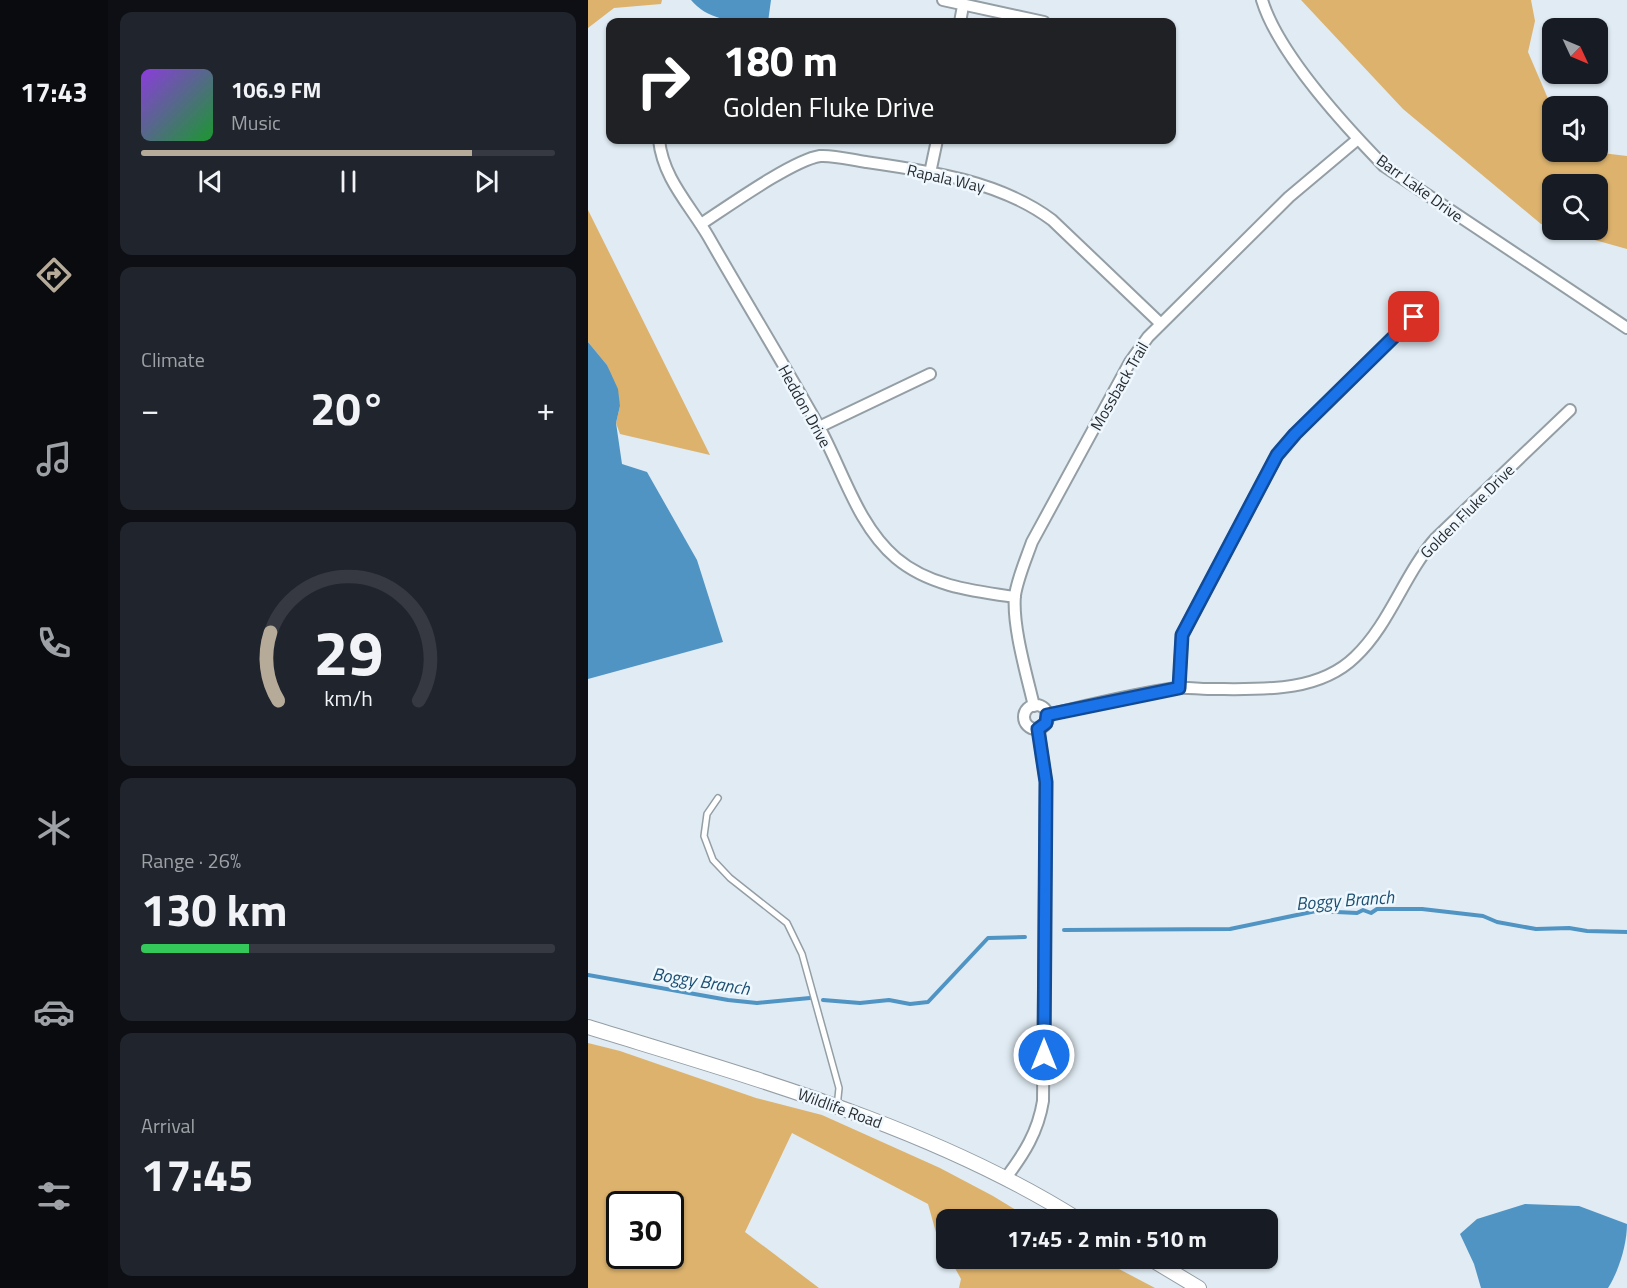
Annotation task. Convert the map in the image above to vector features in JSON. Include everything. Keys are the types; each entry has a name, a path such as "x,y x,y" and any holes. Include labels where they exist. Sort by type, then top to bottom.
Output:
{"street":[{"path":"943,0 1024,18"},
{"name":"Barr Lake Drive","path":"1262,0 1278,39 1358,139 1391,171 1627,328"},
{"path":"961,18 963,6"},
{"name":"Mossback Trail","path":"1005,1179 1033,1138 1040,1123 1043,1101 1046,782 1038,729 1029,727 1025,722 1026,711 1034,706 1021,650 1015,597 1032,542 1130,362 1160,323 1289,197 1358,139"},
{"name":"Heddon Drive","path":"660,144 672,184 701,224 819,427 861,513 876,537 896,558 941,583 972,591 1015,597"},
{"path":"930,173 936,144"},
{"name":"Rapala Way","path":"701,224 799,163 821,156 930,173 1006,193 1035,207 1052,220 1160,323"},
{"path":"1179,688 1182,635 1277,455 1295,434 1414,317"},
{"path":"819,427 930,374"},
{"name":"Golden Fluke Drive","path":"1047,715 1179,688 1292,687 1317,681 1353,659 1370,641 1407,576 1425,551 1570,410"},
{"path":"1034,706 1043,708 1047,715 1046,723 1038,729"},
{"name":"Wildlife Road","path":"588,1027 814,1098 836,1108 866,1117 916,1137 1005,1179 1059,1209"},
{"path":"1167,1269 1199,1288"}],"lane":[{"path":"718,798 707,814 704,836 713,860 730,878 787,923 797,944 839,1088 836,1108"}],"shaded area":[{"path":"588,0 662,0 661,4 614,8 588,28"},
{"path":"1301,0 1531,0 1535,21 1528,52 1547,96 1542,96 1542,162 1608,162 1608,154 1627,156 1627,249 1595,240 1608,240 1608,174 1542,174 1541,224 1403,109"},
{"path":"588,210 710,455 620,434 616,423 620,406 607,365 588,342"},
{"path":"588,1043 620,1051 756,1098 822,1115 940,1168 1014,1209 936,1209 936,1232 928,1204 792,1133 745,1232 819,1288 588,1288"},
{"path":"956,1269 1119,1269 1155,1288 959,1288 961,1279"}],"water":[{"path":"691,0 771,0 769,18 719,18 698,7"},
{"path":"588,342 607,365 618,389 620,406 616,423 622,464 647,472 697,560 723,642 588,679"},
{"path":"1525,1204 1579,1206 1627,1224 1622,1257 1608,1288 1481,1288 1474,1264 1460,1234 1477,1219"}],"waterway":[{"name":"Boggy Branch","path":"1064,930 1230,929 1316,911 1357,913 1363,910 1371,913 1377,909 1422,909 1483,916 1497,922 1536,929 1569,928 1627,932"},
{"name":"Boggy Branch","path":"823,1000 860,1003 889,1000 910,1004 928,1002 988,938 1025,937"},
{"name":"Boggy Branch","path":"588,975 728,1000 757,1003 810,998"}],"route":[{"path":"1044,1055 1046,782 1038,729 1046,723 1047,715 1179,688 1182,635 1277,455 1295,434 1414,317"}]}
